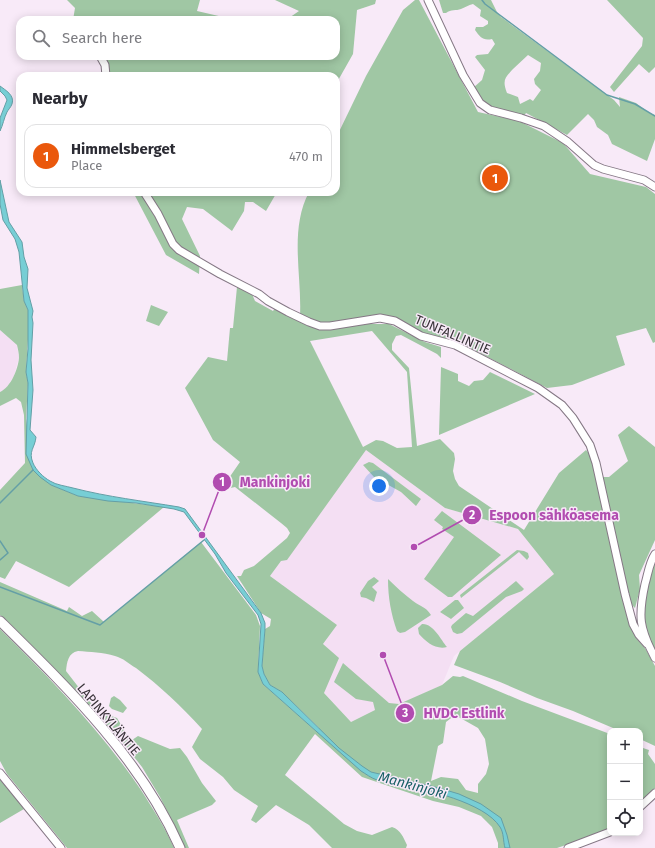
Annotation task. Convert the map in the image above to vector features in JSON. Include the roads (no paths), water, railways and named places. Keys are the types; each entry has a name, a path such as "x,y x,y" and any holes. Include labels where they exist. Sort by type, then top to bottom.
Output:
{"main road":[{"name":"LAPINKYLÄNTIE","path":"0,621 77,700 119,750 155,800 180,848"}],"street":[{"path":"428,0 463,75 480,103 490,110 522,118 544,126 568,142 594,165 603,169 644,180 655,187"},
{"path":"102,60 105,64 106,72"},
{"name":"TUNFALLINTIE","path":"147,196 179,250 220,274 254,291 288,312 320,326 330,326 380,318 395,321 421,336 454,345 487,361 538,388 562,405 581,428 590,445 596,463 633,624 639,635 647,644"},
{"path":"655,554 650,565 641,602 640,619 647,644 655,658"},
{"path":"0,773 61,848"},
{"path":"643,804 655,793"},
{"path":"568,848 607,833"}],"water":[{"path":"0,86 11,95 13,101 12,105 7,111 0,131 0,118 7,100 0,91"},
{"path":"0,180 9,222 22,242 24,257 28,269 27,288 33,311 31,360 33,390 30,430 36,437 31,455 33,463 38,471 55,484 99,494 185,509 261,613 265,623 262,666 264,674 270,685 282,692 339,748 371,772 439,788 459,794 481,804 501,818 510,848 505,848 501,829 492,818 468,804 438,793 398,783 379,781 361,771 263,684 258,672 261,624 258,615 226,573 215,554 184,512 136,503 108,501 78,496 51,485 33,470 26,454 28,310 24,301 19,252 15,239 3,220 0,204"}],"waterway":[{"path":"482,0 485,4 607,95 635,104 655,116"},
{"path":"0,503 33,470"},
{"path":"0,587 100,625 204,540"},
{"path":"0,541 8,553 0,560"}],"place":[{"name":"Himmelsberget","path":"495,178"},
{"name":"Mankinjoki","path":"202,535"},
{"name":"Espoon sähköasema","path":"414,547"},
{"name":"HVDC Estlink","path":"383,655"}]}
